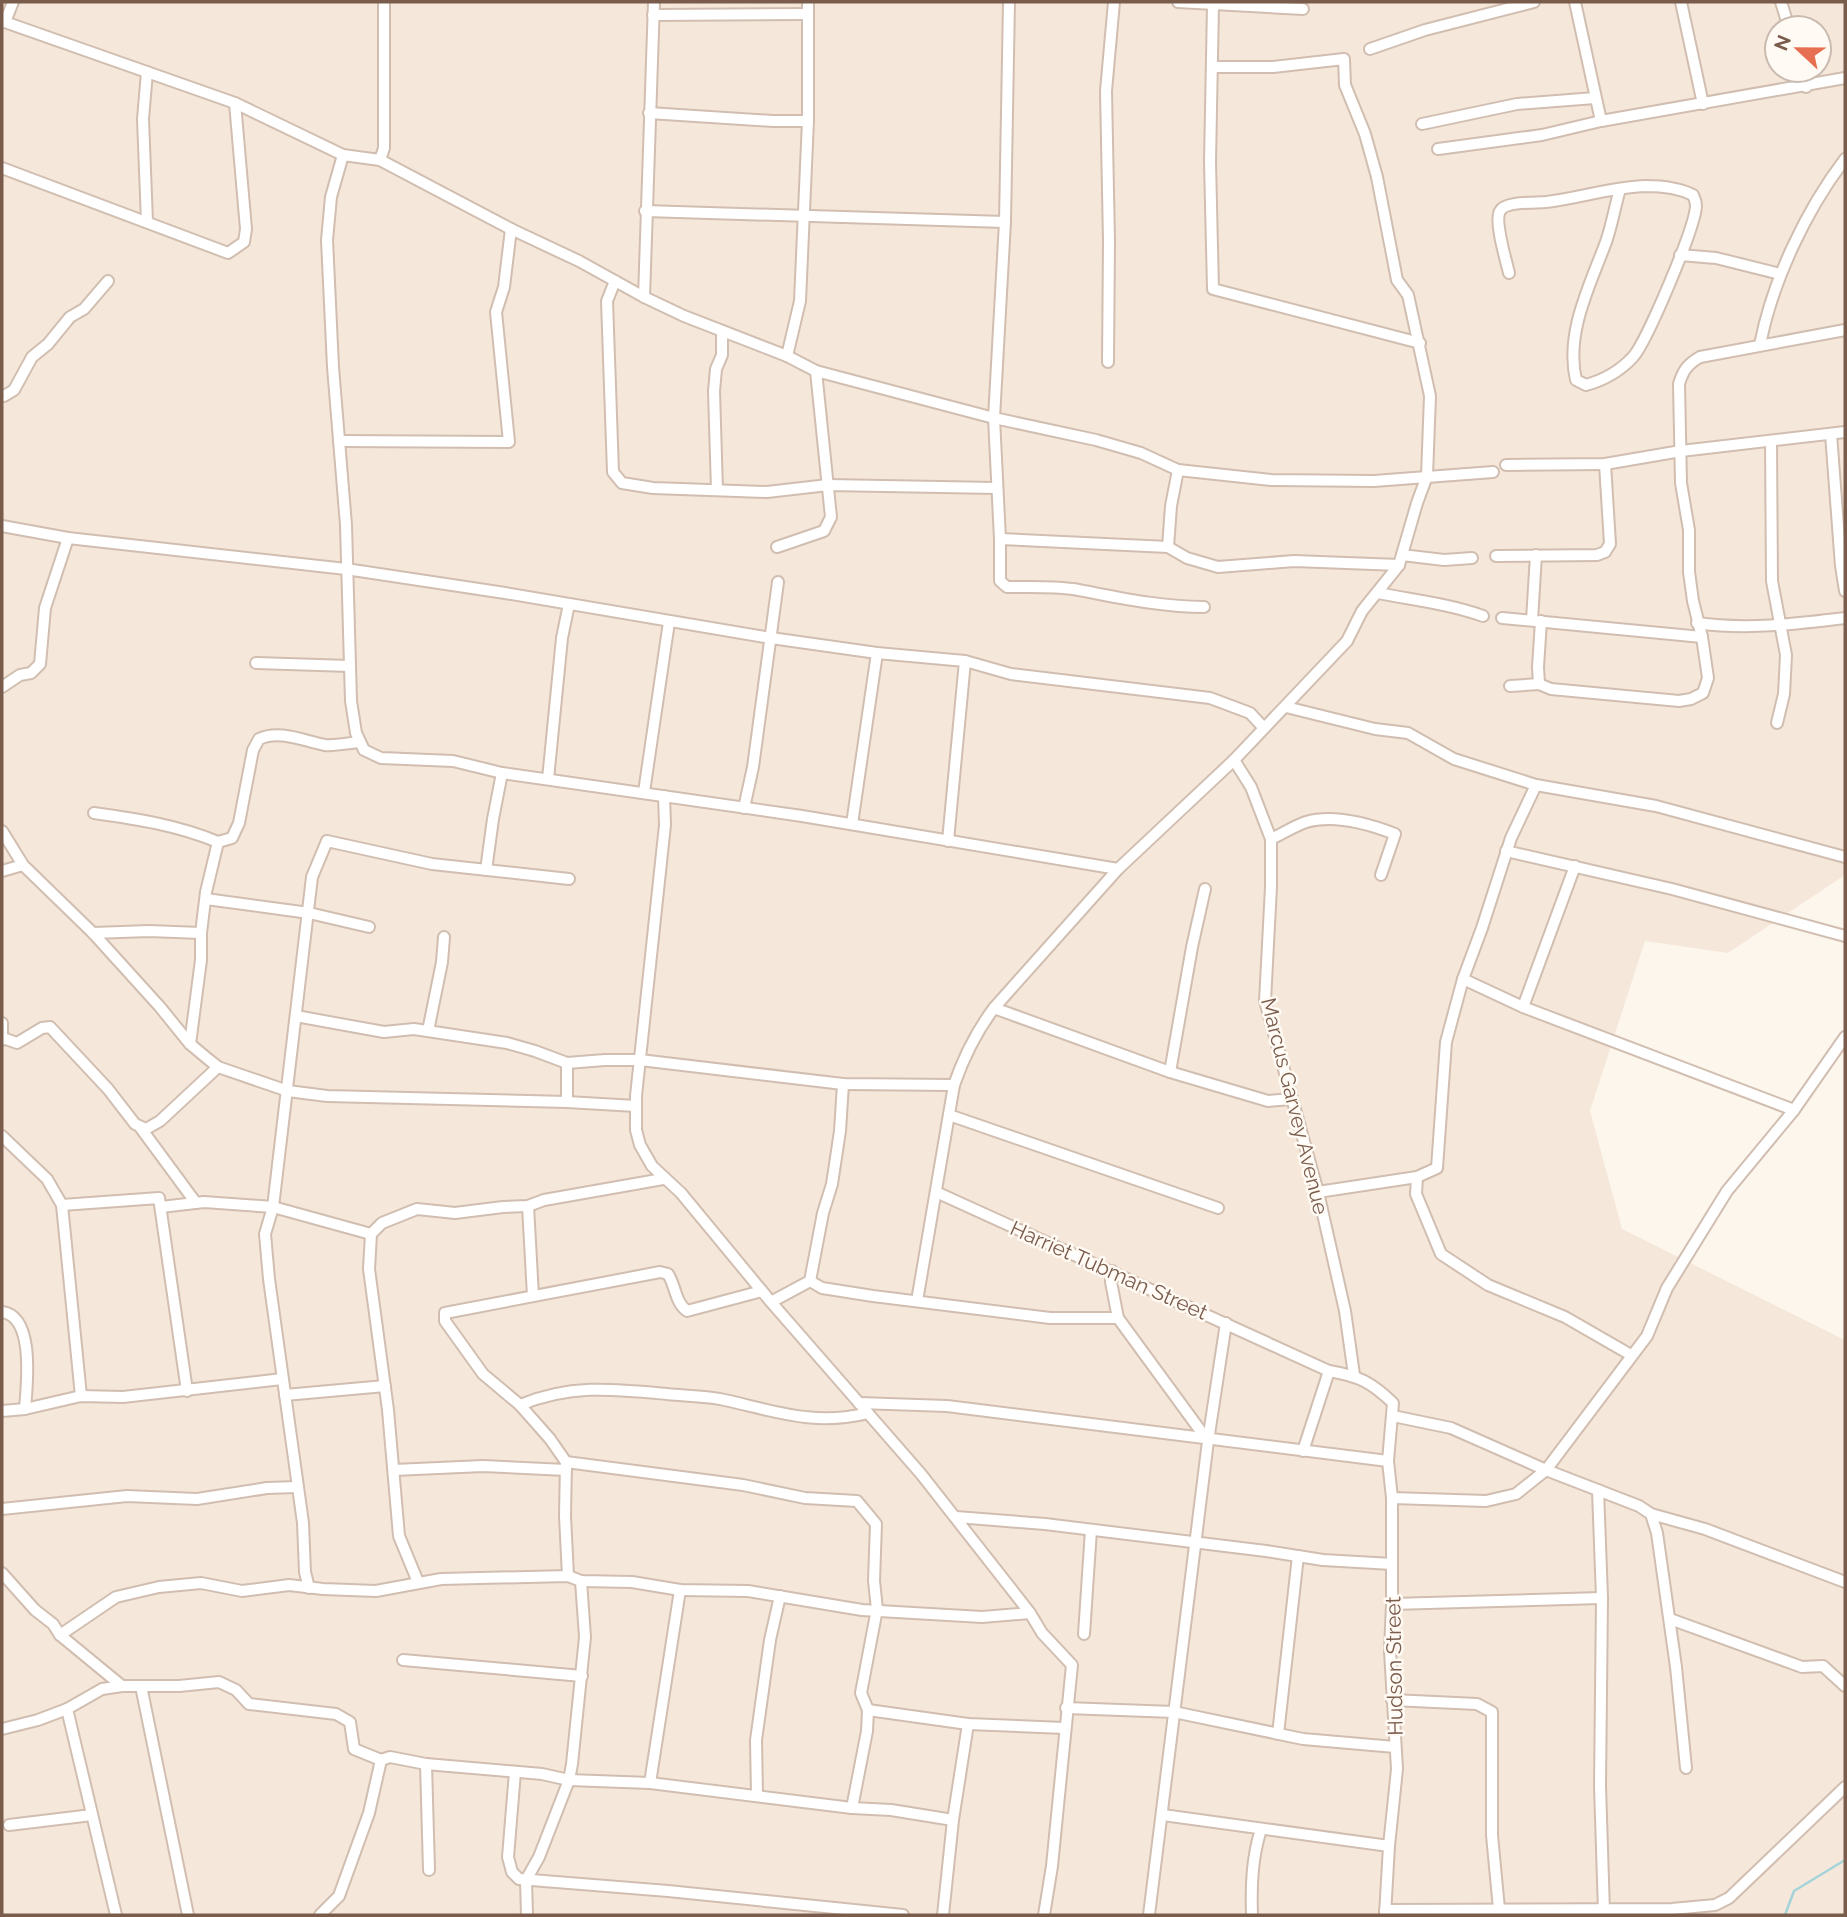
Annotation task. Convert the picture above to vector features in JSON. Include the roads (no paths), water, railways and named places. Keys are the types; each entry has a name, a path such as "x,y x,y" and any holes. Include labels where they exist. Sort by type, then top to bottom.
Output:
{"street":[{"path":"13,2 3,22 235,103 343,155 380,160 644,297 722,332 787,356 816,371 994,418 1060,430 1141,453 1178,470 1271,480 1374,481 1493,472"},
{"path":"380,160 384,148 384,2"},
{"path":"644,297 654,2"},
{"path":"787,356 800,301 808,121 808,2"},
{"path":"1009,2 1005,222 994,418 1000,581 1007,587 1070,589 1135,602 1204,607"},
{"path":"1108,362 1109,241 1105,91 1114,2"},
{"path":"1178,2 1303,9"},
{"path":"1370,49 1425,30 1534,2"},
{"path":"1575,2 1601,121"},
{"path":"1681,2 1703,104"},
{"path":"1213,5 1213,289 1420,343"},
{"path":"653,15 808,14"},
{"path":"917,1301 954,1085 979,1028 994,1007 1118,869 1234,760 1347,640 1362,611 1401,560 1427,476 1430,396 1420,343 1408,295 1397,280 1377,177 1365,134 1345,85 1344,60 1273,67 1212,67"},
{"path":"147,72 143,119 147,222"},
{"path":"1438,149 1542,135 1601,121 1845,78"},
{"path":"1422,124 1517,104 1595,98"},
{"path":"2,168 228,253 244,242 246,229 235,103"},
{"path":"649,113 808,121"},
{"path":"343,155 331,197 327,240 351,640 351,701 363,750 381,758 453,761 502,773 852,824 1118,869"},
{"path":"1760,345 1780,274 1799,235 1845,159"},
{"path":"1509,274 1498,220 1500,211 1506,205 1547,202 1620,189 1647,186 1671,188 1693,195 1696,208 1680,255 1647,333 1633,358 1606,379 1587,385 1576,380 1572,360 1577,326 1607,239 1620,189"},
{"path":"645,211 1005,222"},
{"path":"339,441 509,442 496,312 504,287 511,229"},
{"path":"1680,255 1730,261 1780,274"},
{"path":"2,395 14,390 32,357 48,344 70,317 84,309 108,281"},
{"path":"615,281 607,300 613,472 622,483 633,486 767,492 828,485 996,488"},
{"path":"1510,686 1539,684 1551,690 1679,701 1703,693 1708,678 1689,572 1689,530 1681,483 1679,384 1682,373 1688,364 1700,356 1845,330"},
{"path":"717,490 714,391 716,369 722,355 722,332"},
{"path":"778,547 824,531 831,517 816,371"},
{"path":"1506,465 1605,464 1681,451 1845,432"},
{"path":"1831,434 1845,591"},
{"path":"1771,441 1772,581 1786,655 1784,694 1777,723"},
{"path":"1496,556 1597,555 1605,552 1610,544 1605,464"},
{"path":"1168,547 1171,506 1178,470"},
{"path":"2,526 68,538 346,569 771,638 877,653 965,661 1012,674 1210,698 1250,713 1263,727"},
{"path":"2,687 20,675 31,673 40,664 45,608 68,538"},
{"path":"1000,539 1168,547 1187,558 1218,567 1294,561 1472,558"},
{"path":"1536,555 1539,684"},
{"path":"744,808 753,766 778,582"},
{"path":"1378,593 1460,608 1483,617"},
{"path":"548,779 562,638 569,604"},
{"path":"1502,618 1702,637"},
{"path":"1697,623 1722,626 1780,625 1845,618"},
{"path":"644,792 669,622"},
{"path":"852,824 877,653"},
{"path":"948,841 965,661"},
{"path":"256,663 349,666"},
{"path":"1286,707 1375,729 1408,733 1454,759 1536,785 1656,806 1845,857"},
{"path":"94,813 160,823 218,842 232,838 237,829 253,750 259,739 272,735 327,745 359,742"},
{"name":"Marcus Garvey Avenue","path":"1234,760 1251,786 1270,839 1271,887 1265,1001 1318,1192 1345,1311 1354,1375"},
{"path":"486,870 502,773"},
{"path":"1318,1192 1417,1177 1437,1168 1446,1042 1463,979 1506,851 1520,815 1536,785"},
{"path":"664,796 665,825 636,1106 636,1130 640,1145 663,1179 690,1203 771,1302 956,1517 1030,1613 1042,1633 1072,1665 1058,1814 1044,1915"},
{"path":"1270,839 1307,822 1335,820 1370,825 1395,834 1381,875"},
{"path":"2,831 23,865 93,933 190,1044 218,1067 288,1091 335,1096 636,1106"},
{"path":"310,1588 305,1572 303,1523 268,1279 265,1234 273,1207 312,877 327,841 432,864 569,879"},
{"path":"190,1044 201,960 201,933 218,842"},
{"path":"1506,851 1752,910 1845,936"},
{"path":"2,871 23,865"},
{"path":"1523,1007 1575,866"},
{"path":"1170,1072 1205,889"},
{"path":"206,899 309,913 369,927"},
{"path":"93,933 201,933"},
{"path":"428,1031 442,962 443,937"},
{"path":"1463,979 1523,1007 1794,1110"},
{"path":"994,1007 1170,1072 1268,1101 1292,1099"},
{"path":"296,1016 384,1032 414,1029 507,1043 567,1063 640,1060 843,1084 954,1085"},
{"path":"2,1023 2,1039 17,1043 42,1028 50,1027 108,1089 196,1203"},
{"path":"1392,1499 1486,1501 1516,1494 1546,1470 1647,1336 1667,1288 1727,1191 1794,1110 1845,1037"},
{"path":"567,1063 567,1102"},
{"path":"140,1128 146,1129 160,1121 218,1067"},
{"path":"810,1281 823,1213 832,1184 843,1084"},
{"path":"948,1115 1218,1208"},
{"path":"2,1136 47,1179 62,1205 81,1396"},
{"path":"1417,1177 1416,1194 1441,1254 1488,1285 1565,1317 1631,1355"},
{"path":"418,1582 399,1536 385,1385 369,1269 371,1234 382,1223 417,1209 454,1213 527,1206 544,1200 663,1179"},
{"name":"Harriet Tubman Street","path":"936,1192 1329,1371 1354,1375"},
{"path":"62,1205 157,1197 160,1199 187,1391"},
{"path":"161,1207 196,1203 273,1207 371,1234"},
{"path":"527,1206 533,1296"},
{"path":"1112,1271 1111,1282 1118,1318 1208,1441"},
{"path":"568,1576 566,1466 550,1439 520,1405 483,1374 445,1321 445,1313 660,1272 668,1274 673,1282 679,1306 687,1311 762,1291"},
{"path":"810,1281 822,1288 1050,1318 1118,1318"},
{"path":"771,1302 810,1281"},
{"path":"2,1311 16,1317 21,1324 26,1350 25,1409"},
{"path":"1149,1915 1208,1441 1226,1323"},
{"path":"1303,1451 1329,1371"},
{"path":"1354,1375 1377,1388 1393,1403 1393,1416 1451,1428 1546,1470 1639,1506 1651,1514 1705,1530 1845,1582"},
{"path":"2,1410 25,1409 81,1396 123,1397 282,1379"},
{"path":"285,1395 385,1385"},
{"path":"520,1405 567,1390 594,1388 719,1399 804,1417 838,1420 868,1413"},
{"path":"859,1403 947,1406 1208,1441 1257,1444 1388,1461"},
{"name":"Hudson Street","path":"1385,1913 1397,1769 1390,1651 1392,1499 1388,1461 1393,1416"},
{"path":"394,1470 566,1466 743,1485 805,1498 857,1501 876,1524 874,1581 877,1609 861,1693 868,1710 867,1731 852,1808"},
{"path":"2,1509 127,1496 197,1499 267,1488 297,1487"},
{"path":"1598,1490 1602,1598 1600,1786 1604,1912"},
{"path":"1651,1514 1657,1533 1670,1619 1686,1768"},
{"path":"956,1517 1197,1542 1323,1560 1392,1564"},
{"path":"1084,1634 1091,1530"},
{"path":"1279,1734 1298,1556"},
{"path":"2,1573 60,1635 122,1686"},
{"path":"60,1635 116,1597 159,1587 201,1583 242,1591 289,1585 376,1591 418,1582 472,1577 568,1576 581,1581 632,1581 680,1590 748,1591 862,1609 982,1617 1030,1613"},
{"path":"527,1915 526,1880 539,1857 569,1780 585,1637 581,1581"},
{"path":"650,1783 680,1590"},
{"path":"757,1796 757,1730 770,1640 780,1596"},
{"path":"1392,1604 1602,1598"},
{"path":"1670,1619 1802,1667 1823,1666 1845,1686"},
{"path":"403,1660 582,1676"},
{"path":"2,1729 67,1709 102,1689 219,1682 236,1690 249,1704 336,1714 350,1722 354,1749 381,1760 390,1757 426,1764 542,1774 569,1780 650,1783 953,1819"},
{"path":"141,1686 188,1915"},
{"path":"1392,1700 1477,1704 1492,1712 1492,1835 1499,1909"},
{"path":"1066,1708 1174,1712 1303,1739 1395,1747"},
{"path":"67,1709 116,1915"},
{"path":"868,1710 968,1724 1064,1728"},
{"path":"943,1915 953,1819 968,1724"},
{"path":"320,1915 340,1896 369,1813 381,1760"},
{"path":"426,1764 429,1870"},
{"path":"515,1772 508,1857 512,1872 519,1879 903,1915"},
{"path":"1385,1913 1499,1909 1604,1912 1715,1905 1729,1898 1845,1787"},
{"path":"9,1825 92,1815"},
{"path":"1163,1815 1389,1846"},
{"path":"1252,1915 1250,1882 1261,1829"}],"waterway":[{"path":"1785,1915 1794,1891 1845,1860"}]}
